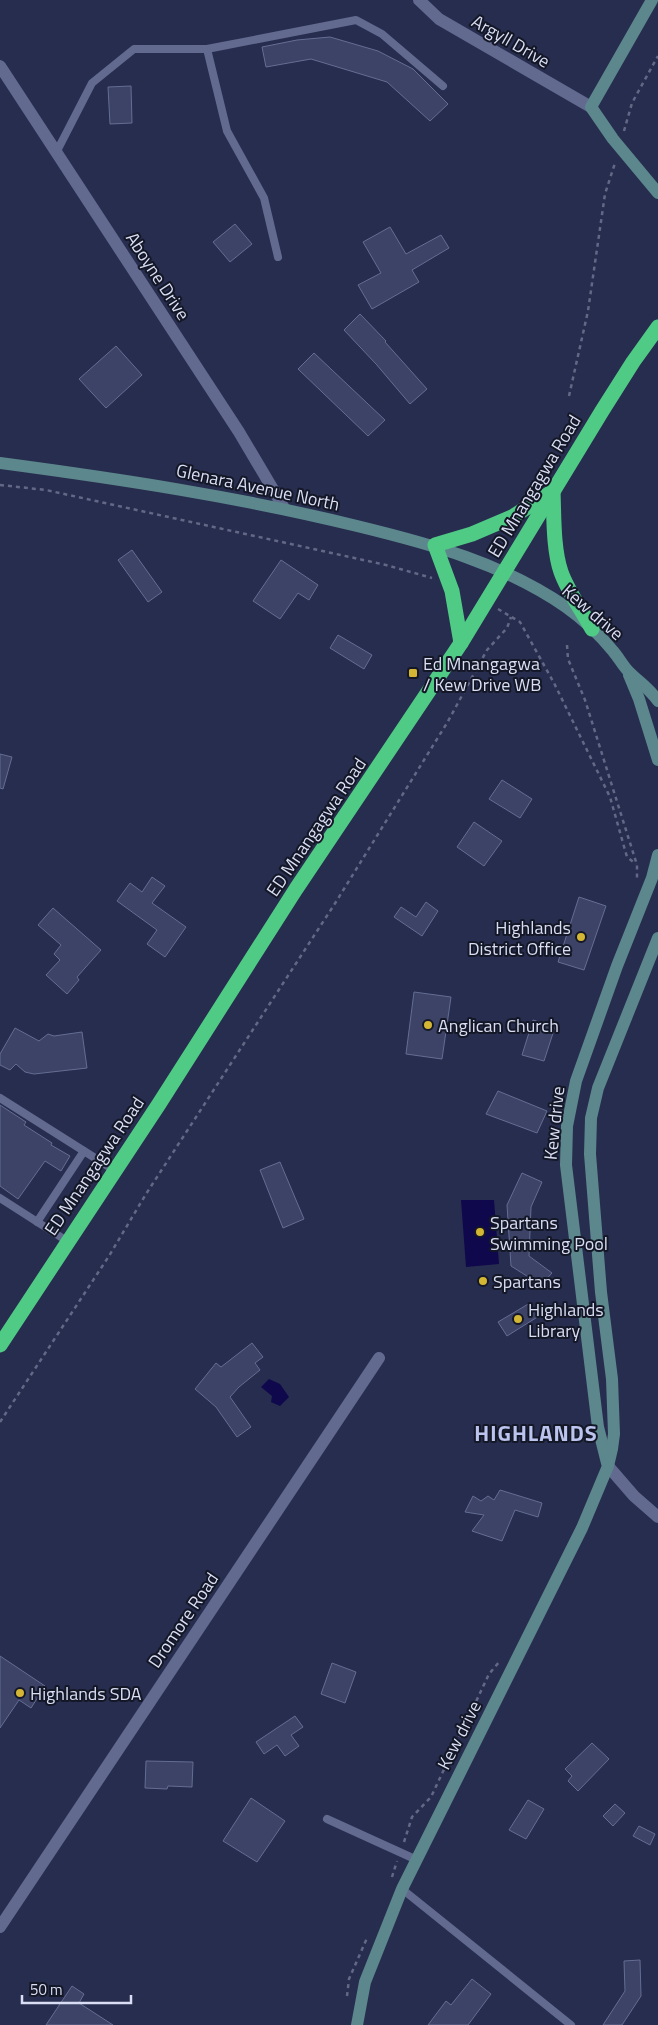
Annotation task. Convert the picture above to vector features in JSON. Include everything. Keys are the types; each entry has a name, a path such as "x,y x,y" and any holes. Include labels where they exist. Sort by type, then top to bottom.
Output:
{"highway":[{"name":"ED Mnangagwa Road","path":"0,1345 296,889 461,643 553,490 633,362 658,327"},
{"path":"461,643 452,591 435,545 472,534 512,517 553,490"},
{"path":"553,490 560,570 568,589 592,629"}],"street":[{"name":"Argyll Drive","path":"418,0 439,19 590,107"},
{"path":"652,0 590,107 620,148 658,194"},
{"name":"Aboyne Drive","path":"2,72 57,151 239,432 284,508"},
{"name":"Glenara Avenue North","path":"0,463 147,483 284,508 435,545 504,571"},
{"name":"Kew drive","path":"504,571 561,603 592,629 614,651 628,671 652,692 658,701"},
{"name":"Kew drive","path":"628,671 658,760"},
{"name":"Kew drive","path":"608,1466 598,1427 566,1165 567,1126 576,1081 617,966 652,878 658,855"},
{"name":"Kew drive","path":"357,2025 365,1982 402,1889 582,1528 608,1466 614,1434 612,1379 599,1263 590,1154 591,1118 598,1088 658,938"},
{"name":"Dromore Road","path":"0,1927 379,1358"},
{"path":"608,1466 634,1496 658,1517"}],"lane":[{"path":"57,151 92,83 134,49 207,49 356,20 382,34 443,86"},
{"path":"207,49 227,131 264,198 278,257"},
{"path":"0,1098 114,1170"},
{"path":"37,1222 84,1151"},
{"path":"0,1198 67,1241"},
{"path":"327,1819 417,1860"},
{"path":"402,1889 571,2025"}],"path":[{"path":"570,396 588,311 605,194 632,103 658,56"},
{"path":"0,485 46,490 386,565 437,579"},
{"path":"486,602 520,622 554,684 610,797 627,858 637,865"},
{"path":"0,1422 109,1256 146,1194 339,897 447,723 487,650 507,628 511,617"},
{"path":"567,645 568,660 585,700 637,865 637,881"},
{"path":"389,1884 412,1817 431,1797 489,1674 501,1660"},
{"path":"347,1997 349,1979 368,1935"}],"shaded area":[{"name":"Spartans Swimming Pool","path":"461,1200 494,1200 499,1264 466,1267"},
{"path":"269,1379 280,1384 289,1397 280,1406 271,1402 272,1396 261,1387"}],"building":[{"path":"330,37 378,51 413,69 448,104 430,121 387,82 311,59 266,67 262,47 297,40"},
{"path":"131,86 132,123 110,124 108,87"},
{"path":"235,224 252,244 230,262 213,242"},
{"path":"390,227 406,254 441,235 449,248 412,270 419,282 372,309 358,285 381,273 363,242"},
{"path":"360,314 427,389 410,404 344,330"},
{"path":"116,346 142,375 106,408 79,379"},
{"path":"314,353 385,420 368,436 298,369"},
{"path":"132,550 162,592 148,602 118,560"},
{"path":"281,560 318,585 309,600 298,593 280,619 253,601"},
{"path":"338,635 372,655 364,669 330,648"},
{"path":"0,754 12,757 3,789 0,788"},
{"path":"502,780 532,799 520,818 489,799"},
{"path":"474,822 502,841 484,866 457,847"},
{"path":"152,877 165,886 152,903 186,927 165,957 147,944 157,930 117,901 130,883 142,892"},
{"name":"Highlands District Office","path":"579,897 606,906 584,970 558,962"},
{"path":"426,902 438,911 422,936 394,917 401,907 416,917"},
{"path":"53,908 101,950 77,977 79,980 67,994 46,975 60,960 54,954 61,945 38,925"},
{"name":"Anglican Church","path":"414,992 451,997 442,1059 406,1054"},
{"path":"533,1020 555,1027 544,1061 522,1055"},
{"path":"15,1028 39,1041 48,1034 54,1036 82,1032 87,1068 34,1074 25,1072 16,1064 10,1070 0,1065 0,1054"},
{"path":"498,1091 547,1111 537,1133 486,1114"},
{"path":"0,1105 26,1122 24,1125 52,1143 51,1145 70,1156 61,1171 45,1161 18,1199 0,1186"},
{"path":"280,1162 304,1219 283,1228 260,1170"},
{"path":"522,1173 542,1182 531,1207 529,1256 552,1273 541,1285 511,1266 507,1205"},
{"name":"Highlands Library","path":"530,1303 539,1316 507,1336 498,1322"},
{"path":"252,1343 263,1357 255,1363 260,1370 230,1397 251,1427 237,1437 216,1407 195,1389 216,1363 221,1367"},
{"path":"500,1490 542,1503 538,1517 515,1510 502,1541 472,1531 484,1515 465,1512 473,1496 481,1501 488,1496 494,1500"},
{"name":"Highlands SDA","path":"0,1656 45,1686 31,1708 19,1700 0,1728"},
{"path":"332,1663 356,1672 345,1703 321,1694"},
{"path":"295,1716 303,1727 291,1735 299,1746 285,1756 277,1745 264,1754 256,1742"},
{"path":"592,1743 609,1759 578,1791 568,1781 572,1776 565,1769"},
{"path":"146,1761 193,1762 192,1787 168,1786 167,1789 145,1788"},
{"path":"251,1798 285,1821 257,1862 223,1841"},
{"path":"528,1800 544,1809 526,1839 509,1830"},
{"path":"615,1804 625,1813 613,1826 603,1816"},
{"path":"639,1826 655,1834 650,1845 633,1836"},
{"path":"640,1960 641,1996 622,2025 603,2025 625,1991 624,1961"},
{"path":"472,1979 491,1994 468,2025 428,2025 446,2001 451,2005"},
{"path":"72,1986 84,1994 79,2003 113,2025 46,2025"}],"place":[{"name":"Ed Mnangagwa / Kew Drive WB","path":"413,673"},
{"name":"Highlands District Office","path":"581,937"},
{"name":"Anglican Church","path":"428,1025"},
{"name":"Spartans Swimming Pool","path":"480,1232"},
{"name":"Spartans","path":"483,1281"},
{"name":"Highlands Library","path":"518,1319"},
{"name":"Highlands SDA","path":"20,1693"}],"district":[{"name":"HIGHLANDS","path":"536,1433"}]}
